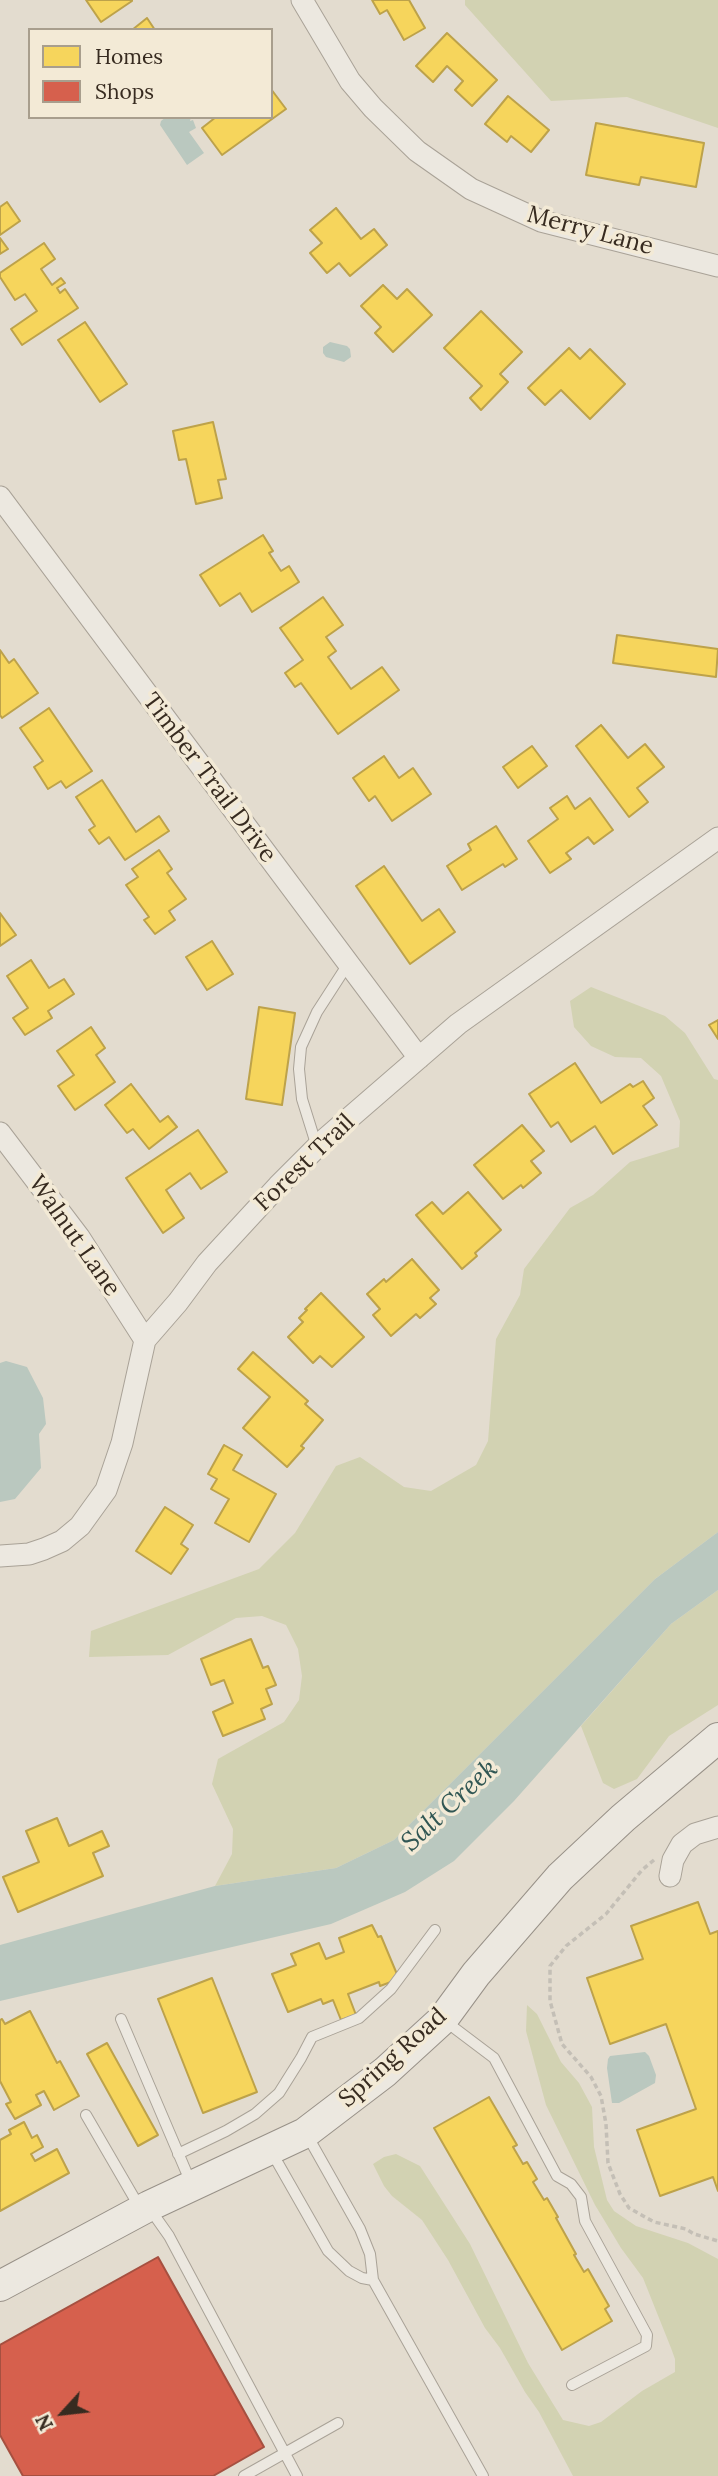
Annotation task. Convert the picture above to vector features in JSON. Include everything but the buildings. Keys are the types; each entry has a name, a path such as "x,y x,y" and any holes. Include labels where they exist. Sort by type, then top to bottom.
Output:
{"street":[{"name":"Merry Lane","path":"302,0 350,81 373,108 417,150 471,189 541,221 718,266"},
{"name":"Timber Trail Drive","path":"0,497 419,1058"},
{"name":"Forest Trail","path":"0,1556 29,1554 62,1541 80,1526 106,1490 122,1443 145,1340 207,1263 317,1147 458,1024 718,838"},
{"name":"Walnut Lane","path":"0,1133 79,1237 145,1340"},
{"name":"Spring Road","path":"0,2287 145,2208 305,2133 385,2072 443,2019 476,1974 560,1877 623,1818 718,1738"},
{"path":"671,1868 682,1844 695,1834 718,1827"}],"lane":[{"path":"317,1147 302,1099 299,1069 301,1047 317,1012 348,964"},
{"path":"178,2154 255,2114 279,2093 312,2037 359,2018 391,1989 435,1930"},
{"path":"121,2019 192,2186"},
{"path":"443,2019 494,2058 557,2176 571,2184 581,2197 584,2221 647,2335 646,2346 572,2385"},
{"path":"86,2115 145,2208 169,2236 296,2476"},
{"path":"305,2133 360,2229 370,2254 373,2280 483,2476"},
{"path":"271,2151 328,2251 348,2271 373,2280"},
{"path":"244,2476 338,2423"}],"path":[{"path":"671,1868 660,1858 651,1861 606,1914 566,1946 550,1966 549,1988 562,2044 566,2052 591,2077 601,2096 608,2162 624,2201 634,2211 654,2222 685,2229 718,2241"}],"green space":[{"path":"465,0 718,0 718,128 627,97 551,101 465,5"},
{"path":"591,987 665,1016 685,1033 714,1079 718,1080 718,1532 655,1579 394,1840 336,1868 215,1886 232,1854 233,1829 212,1784 218,1759 284,1722 299,1700 302,1676 298,1649 286,1625 262,1616 236,1618 168,1655 89,1657 91,1631 259,1569 295,1533 336,1466 360,1457 404,1487 431,1491 476,1465 488,1441 496,1339 520,1295 524,1269 570,1208 593,1195 630,1162 679,1147 680,1121 661,1076 641,1058 615,1057 591,1046 574,1027 570,1001"},
{"path":"718,1590 718,1705 669,1736 637,1779 614,1789 603,1783 581,1726 671,1624"},
{"path":"527,2005 537,2014 561,2062 579,2083 592,2107 594,2147 607,2200 614,2211 636,2226 688,2243 718,2259 718,2476 573,2476 539,2412 485,2328 448,2260 422,2220 392,2196 384,2186 373,2164 396,2154 420,2166 470,2244 528,2363 563,2420 589,2426 601,2422 642,2391 675,2372 675,2359 643,2278 595,2205 546,2105 526,2031"}],"water":[{"path":"193,120 196,128 189,132 204,153 187,165 160,125 161,121"},
{"path":"330,342 347,346 351,357 344,362 326,357 323,347"},
{"path":"6,1361 27,1367 43,1398 46,1424 39,1434 41,1468 15,1499 0,1502 0,1363"},
{"name":"Salt Creek","path":"718,1532 718,1590 671,1624 514,1801 454,1861 405,1892 331,1924 0,2001 0,1945 215,1886 336,1868 394,1840 655,1579"},
{"path":"645,2052 656,2075 655,2083 619,2103 612,2103 608,2059 610,2056"}]}
